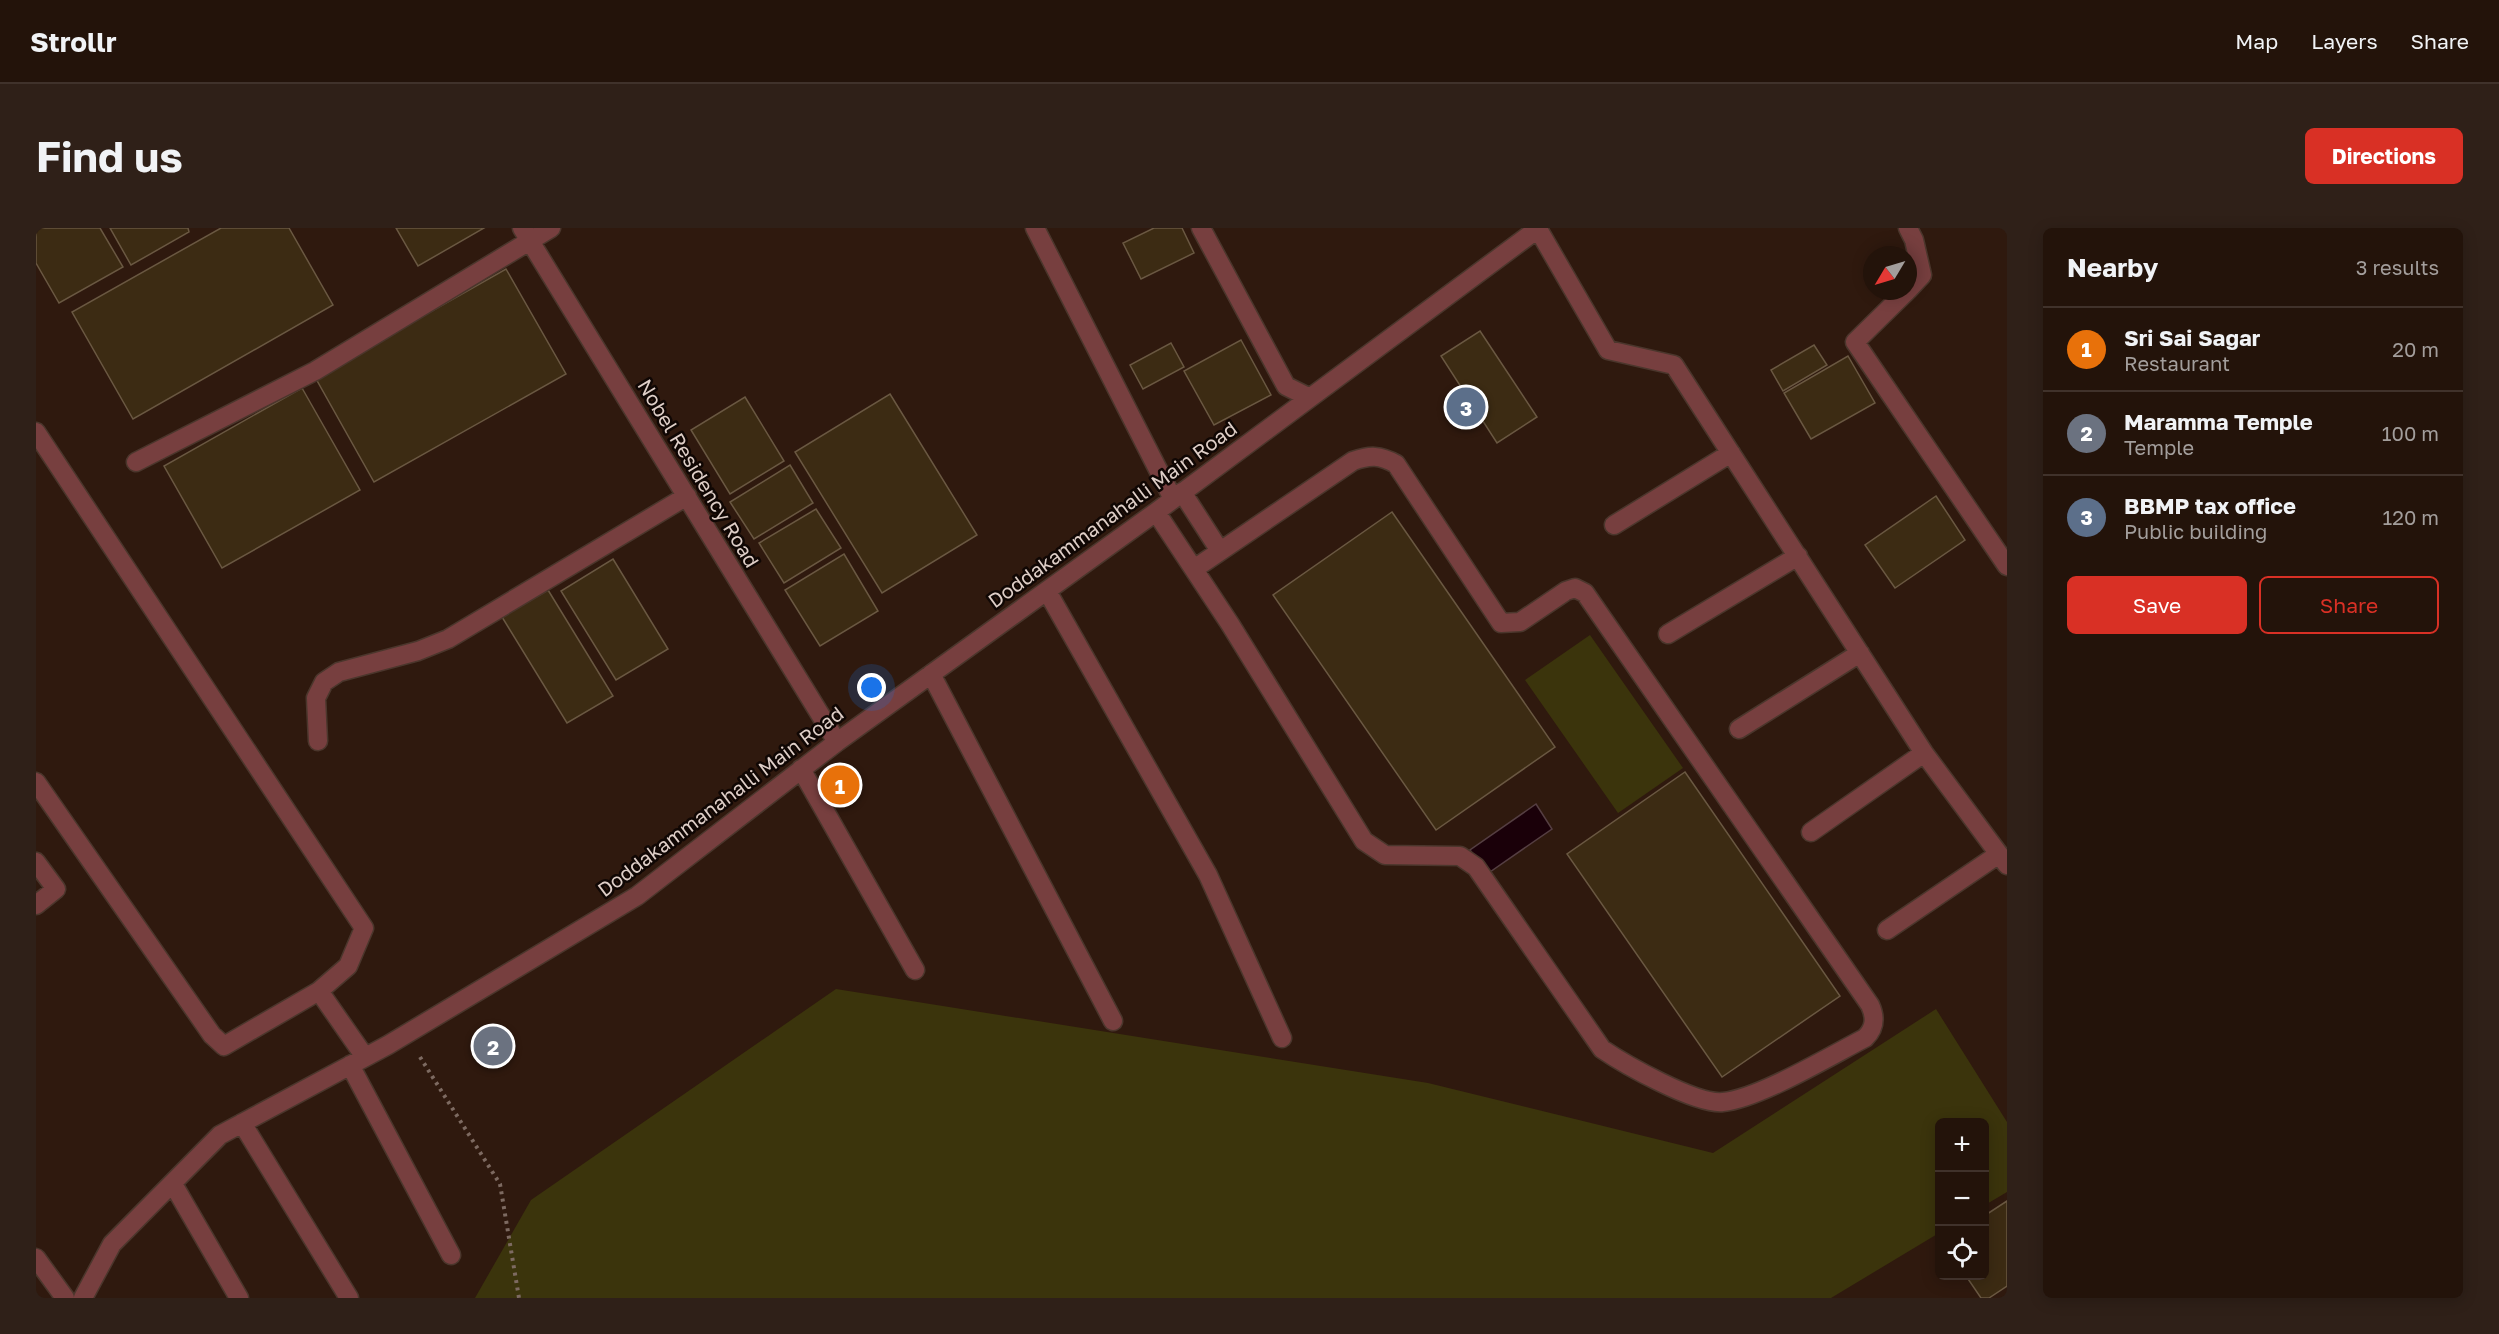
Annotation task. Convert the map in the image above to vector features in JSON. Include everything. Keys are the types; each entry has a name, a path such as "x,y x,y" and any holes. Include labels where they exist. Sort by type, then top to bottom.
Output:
{"street":[{"path":"136,462 315,371 526,234 551,228"},
{"path":"1035,228 1178,495 1220,551"},
{"path":"1201,228 1286,386 1308,397"},
{"path":"1538,228 1608,350 1674,365 1924,753 2003,860 1887,930"},
{"name":"Doddakammanahalli Main Road","path":"83,1298 112,1244 220,1135 358,1061 637,896 837,742 1156,512 1538,228"},
{"path":"1908,228 1915,246"},
{"name":"Nobel Residency Road","path":"526,234 837,742"},
{"path":"1917,253 1922,275 1917,280"},
{"path":"1897,300 1855,342 2007,566"},
{"path":"36,432 364,928 348,966 319,991 224,1046 212,1035 36,782"},
{"path":"1614,525 1731,453"},
{"path":"1156,512 1194,568 1364,841 1385,855 1460,856 1476,867 1595,1039 1625,1065 1699,1098 1721,1103 1750,1095 1865,1038 1872,1031 1874,1014 1870,1005 1585,593 1575,588 1566,591 1520,622 1501,623 1396,464 1383,456 1368,456 1353,461 1194,568"},
{"path":"318,741 316,698 324,682 339,672 418,651 448,639 687,496"},
{"path":"1668,634 1798,556"},
{"path":"1047,591 1208,875 1282,1038"},
{"path":"1739,729 1860,653"},
{"path":"931,674 1113,1021"},
{"path":"1811,832 1924,753"},
{"path":"801,769 915,970"},
{"path":"36,862 56,889 36,905"},
{"path":"319,991 358,1061 451,1255"},
{"path":"242,1123 349,1298"},
{"path":"172,1184 239,1298"},
{"path":"36,1258 65,1298"}],"path":[{"path":"405,1034 500,1184 519,1298"}],"shaded area":[{"path":"1590,635 1683,768 1618,813 1525,680"},
{"path":"1536,804 1552,829 1487,874 1470,850"},
{"path":"836,989 1428,1083 1713,1153 1936,1009 2007,1122 2007,1192 1989,1203 1989,1118 1935,1118 1935,1235 1831,1298 475,1298 531,1200"}],"building":[{"path":"36,228 100,228 123,267 59,303 36,263"},
{"path":"110,228 188,228 189,232 131,265"},
{"path":"221,228 289,228 333,305 133,419 72,312"},
{"path":"396,228 484,228 418,266"},
{"path":"1154,228 1182,228 1194,253 1141,279 1123,243"},
{"path":"506,269 566,374 374,482 315,377"},
{"path":"1480,331 1537,417 1497,443 1441,356"},
{"path":"1241,340 1271,395 1214,425 1184,371"},
{"path":"1171,343 1184,367 1143,389 1130,365"},
{"path":"1814,345 1827,365 1783,391 1771,370"},
{"path":"1848,356 1875,403 1811,439 1784,393"},
{"path":"302,388 360,490 222,568 164,466"},
{"path":"890,394 977,535 882,593 795,452"},
{"path":"745,397 784,461 730,494 691,430"},
{"path":"790,465 813,503 754,539 730,502"},
{"path":"1936,496 1965,540 1895,588 1865,545"},
{"path":"816,509 841,548 784,583 759,543"},
{"path":"1392,512 1555,747 1436,830 1273,595"},
{"path":"844,554 878,611 820,646 785,590"},
{"path":"613,559 668,649 616,680 561,591"},
{"path":"548,590 613,696 567,723 502,617"},
{"path":"1685,772 1840,996 1722,1077 1567,854"},
{"path":"2007,1201 2007,1286 1989,1298 1981,1298 1969,1280 1989,1280 1989,1213"}],"place":[{"name":"BBMP tax office","path":"1466,407"},
{"name":"Sri Sai Sagar","path":"840,785"},
{"name":"Maramma Temple","path":"493,1046"}]}
